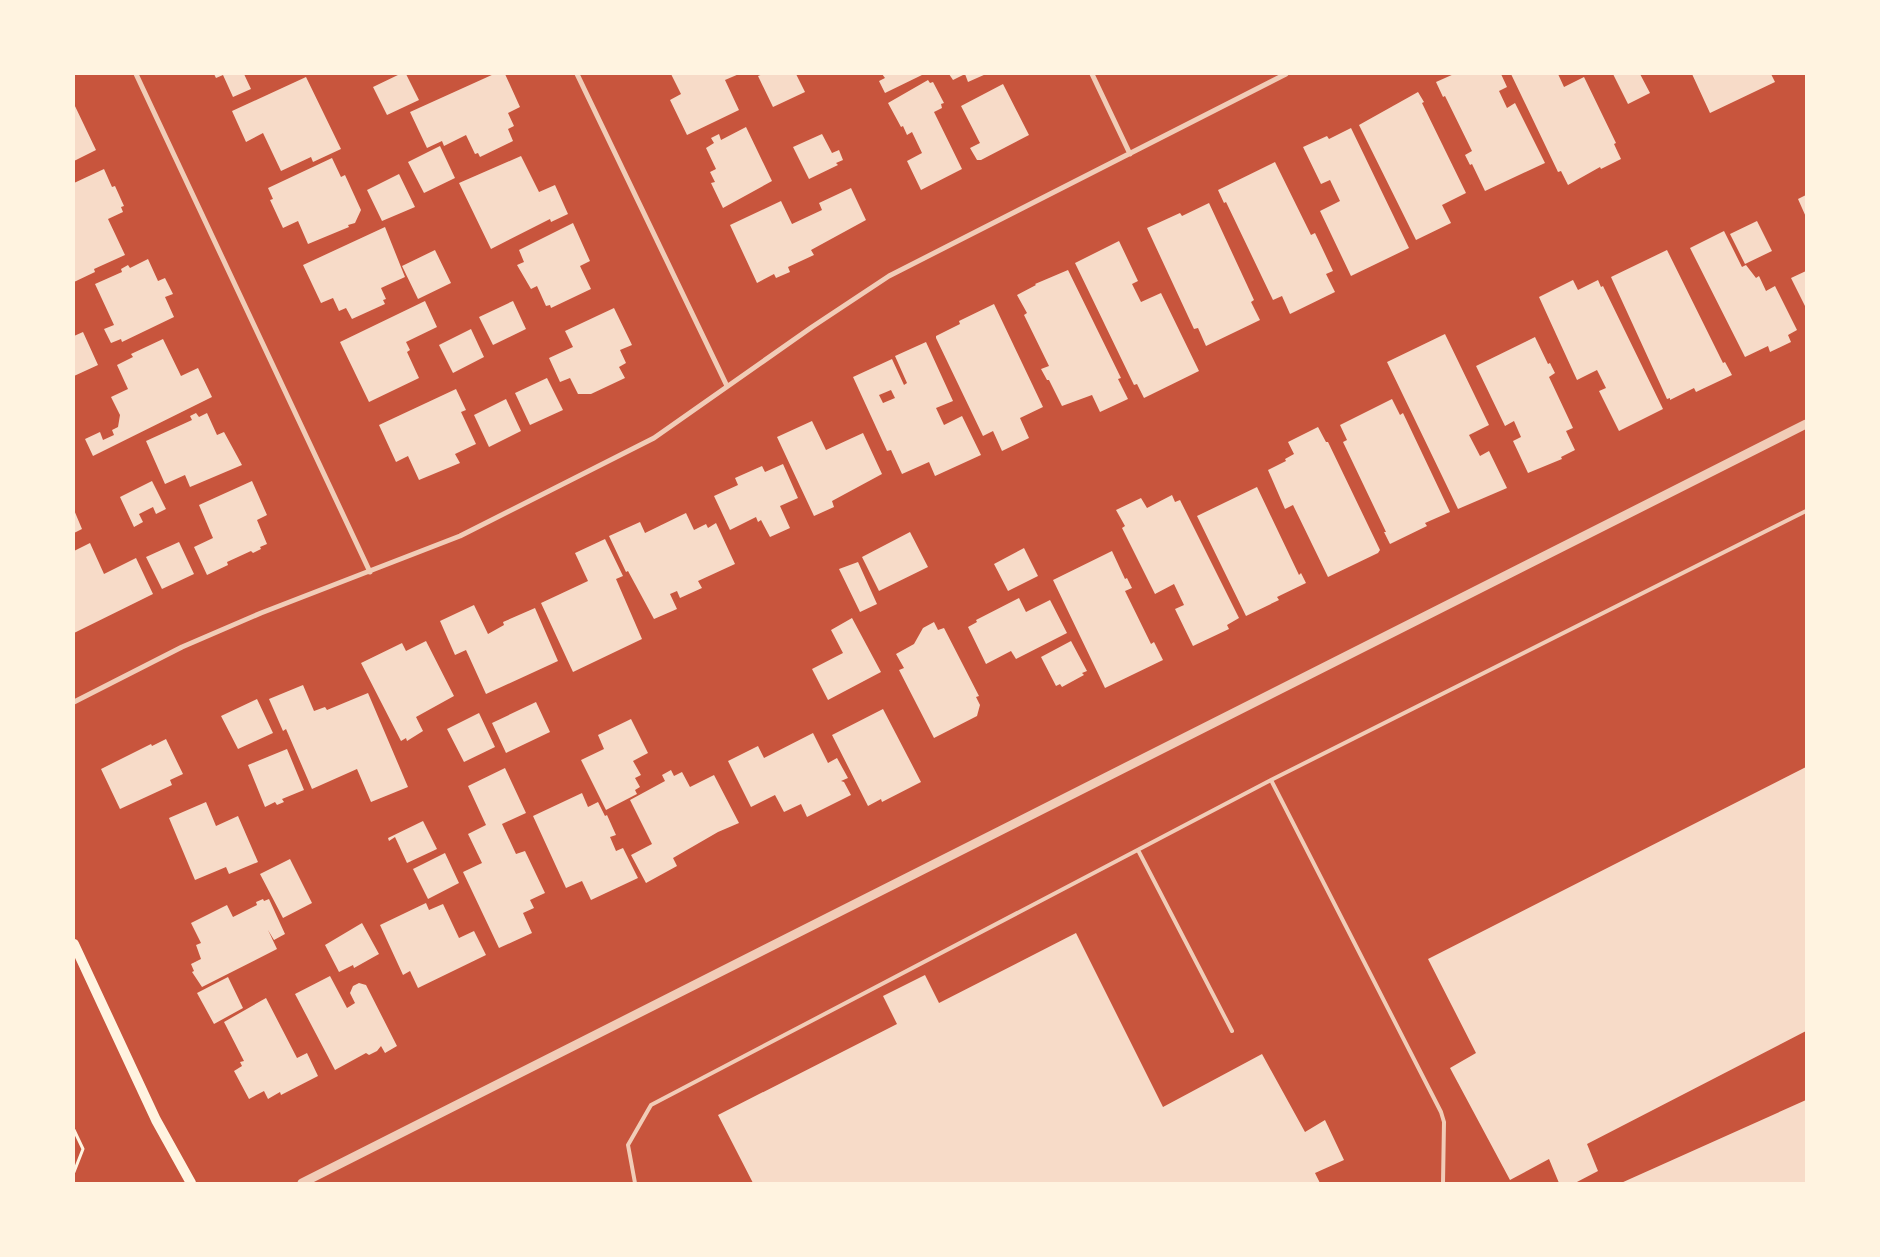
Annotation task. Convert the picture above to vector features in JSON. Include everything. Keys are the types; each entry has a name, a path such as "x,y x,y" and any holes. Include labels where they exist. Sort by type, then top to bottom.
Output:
{"main road":[{"path":"74,944 156,1120 191,1183"}],"street":[{"path":"136,74 370,572"},
{"path":"577,74 727,386"},
{"path":"1092,74 1130,154"},
{"path":"74,702 182,647 261,613 460,536 654,438 889,276 1286,74"},
{"path":"302,1183 1806,424"}],"lane":[{"path":"635,1183 628,1145 651,1105 1271,780 1806,512"},
{"path":"1271,780 1441,1112 1444,1122 1444,1183"},
{"path":"1138,850 1232,1031"}],"path":[{"path":"74,1130 83,1149 74,1172"}],"building":[{"path":"214,74 244,74 251,89 233,97 223,75 216,78"},
{"path":"400,74 406,74 419,100 387,115 373,87"},
{"path":"494,74 505,74 520,107 508,113 514,126 508,129 513,141 480,157 478,153 475,154 466,135 444,146 442,141 427,148 410,112"},
{"path":"671,74 739,74 725,80 739,110 687,135 670,100 681,94"},
{"path":"763,74 796,74 805,92 773,107 758,76"},
{"path":"882,74 924,74 885,93 879,81 885,78"},
{"path":"949,74 965,74 953,80"},
{"path":"965,74 986,74 968,82"},
{"path":"1454,74 1501,74 1507,87 1499,91 1507,108 1515,103 1545,163 1485,191 1472,164 1470,165 1465,155 1472,151 1445,96 1443,97 1436,82"},
{"path":"1511,74 1558,74 1564,87 1584,77 1616,143 1614,144 1621,159 1601,169 1600,167 1568,185 1561,171 1558,172"},
{"path":"1613,74 1640,74 1650,93 1628,104"},
{"path":"1692,74 1771,74 1775,82 1710,113"},
{"path":"306,77 341,149 313,162 311,157 281,171 263,133 246,142 232,111"},
{"path":"928,80 930,83 933,82 944,103 941,104 942,108 934,112 962,169 921,190 907,161 922,153 912,132 907,135 888,103"},
{"path":"1003,84 1029,135 981,160 977,160 970,148 980,143 961,106"},
{"path":"1418,92 1466,193 1442,205 1451,223 1416,240 1359,125"},
{"path":"74,104 96,150 74,161"},
{"path":"746,127 772,181 723,208 711,183 715,182 710,172 716,169 706,148 714,143 711,138 719,134 721,140"},
{"path":"1351,128 1409,248 1351,276 1320,211 1340,201 1330,180 1321,184 1303,147 1327,136 1329,139"},
{"path":"822,134 832,153 839,150 843,160 836,163 838,165 809,179 793,147"},
{"path":"440,146 455,178 424,193 408,162"},
{"path":"521,156 539,192 555,185 568,214 551,222 550,219 491,249 459,183"},
{"path":"332,158 341,177 345,175 361,210 355,223 348,225 349,227 308,244 298,221 283,228 270,200 273,199 268,188"},
{"path":"1275,162 1311,235 1315,233 1333,271 1326,274 1335,292 1290,314 1282,296 1273,300 1226,202 1224,203 1218,190"},
{"path":"104,169 112,187 115,186 124,206 121,207 123,212 108,219 125,255 94,269 95,272 74,282 74,183"},
{"path":"399,174 415,207 382,221 367,190"},
{"path":"851,188 866,220 811,250 814,255 788,267 790,272 776,278 774,274 757,283 730,225 781,201 792,224 822,210 819,203"},
{"path":"1806,195 1806,217 1798,199"},
{"path":"1209,203 1254,300 1251,302 1260,320 1206,346 1198,328 1194,329 1147,228 1180,213 1182,216"},
{"path":"1757,221 1772,251 1745,264 1730,234"},
{"path":"573,223 590,261 580,266 591,289 551,308 550,305 546,306 537,286 531,289 517,265 524,262 519,250"},
{"path":"385,227 405,277 381,288 386,299 383,300 385,304 352,319 346,308 339,311 333,298 321,303 303,265"},
{"path":"1724,231 1742,267 1746,265 1756,278 1759,276 1766,291 1775,286 1797,330 1788,335 1791,342 1770,352 1768,346 1745,357 1690,248"},
{"path":"1119,241 1138,281 1132,284 1141,302 1161,293 1199,371 1144,398 1137,384 1134,385 1075,263"},
{"path":"435,250 451,283 418,299 402,266"},
{"path":"1667,250 1723,363 1725,362 1732,375 1696,392 1694,388 1670,400 1670,398 1667,399 1611,277"},
{"path":"148,259 158,281 165,278 173,294 165,297 174,317 122,342 121,339 111,343 104,329 114,325 95,284 122,272 121,269 128,265 130,268"},
{"path":"1068,270 1121,378 1118,379 1128,399 1100,412 1092,395 1062,406 1049,380 1047,380 1041,369 1049,366 1024,315 1027,313 1017,295 1035,284"},
{"path":"1806,271 1806,308 1791,278"},
{"path":"1573,280 1578,290 1598,280 1601,287 1603,286 1663,409 1619,431 1599,391 1606,388 1597,370 1577,380 1539,297"},
{"path":"425,301 437,327 406,342 410,350 407,352 419,378 369,402 340,342"},
{"path":"513,301 526,329 493,345 479,317"},
{"path":"994,304 1043,407 1020,418 1029,438 1002,451 993,431 983,436 936,338 936,336 960,324 959,321"},
{"path":"614,308 632,345 620,350 626,363 619,367 625,378 591,394 578,394 570,378 560,382 549,358 573,347 565,331"},
{"path":"471,329 484,357 453,373 439,345"},
{"path":"83,332 98,365 74,376 74,336"},
{"path":"1445,334 1489,425 1469,435 1480,456 1489,451 1507,488 1458,509 1387,362"},
{"path":"1535,337 1548,364 1550,363 1555,373 1549,377 1573,428 1566,431 1575,450 1561,457 1562,459 1528,473 1513,441 1521,437 1514,421 1505,426 1476,366"},
{"path":"163,339 181,376 198,368 212,397 93,456 85,439 100,432 103,440 114,435 112,430 118,427 120,415 111,397 128,389 117,365 133,357 131,354"},
{"path":"926,342 953,401 936,408 944,425 962,416 981,455 935,476 929,462 902,474 891,450 887,451 853,377 892,359 904,385 907,383 895,356","holes":["891,390 895,398 883,403 879,395"]},
{"path":"547,378 563,410 530,425 515,393"},
{"path":"456,389 466,410 461,412 476,444 455,454 460,463 419,480 408,456 396,462 379,425"},
{"path":"506,399 521,431 489,447 474,415"},
{"path":"1392,399 1400,415 1403,413 1450,512 1425,523 1427,526 1390,544 1343,442 1347,440 1340,425"},
{"path":"196,413 199,417 207,413 217,435 224,432 242,465 190,487 185,475 165,484 146,441 192,420 190,416"},
{"path":"812,421 826,450 863,433 882,474 832,501 834,507 814,516 777,437"},
{"path":"1318,427 1326,442 1328,442 1380,550 1378,553 1328,577 1293,505 1285,509 1268,470 1286,461 1285,459 1294,454 1288,442"},
{"path":"783,464 798,498 780,506 790,528 770,537 761,520 758,522 756,517 730,530 714,496 738,485 735,478 762,466 765,472"},
{"path":"152,481 166,509 156,514 153,507 139,514 143,522 134,527 120,497"},
{"path":"252,481 267,515 257,520 267,544 253,553 251,551 227,562 228,565 207,575 194,547 213,538 199,505"},
{"path":"1257,487 1299,575 1301,573 1306,583 1277,597 1279,600 1246,616 1197,516"},
{"path":"1172,495 1175,502 1180,500 1239,618 1227,625 1229,629 1193,646 1175,609 1184,605 1174,584 1155,594 1122,528 1125,526 1116,510 1141,498 1147,508"},
{"path":"74,510 82,529 74,533"},
{"path":"686,513 694,530 706,524 708,528 716,523 735,564 698,581 702,588 680,598 677,591 670,594 677,609 654,619 628,571 626,572 609,536 640,522 645,533"},
{"path":"910,532 928,567 879,591 862,557"},
{"path":"605,539 623,576 616,579 642,639 573,672 541,603 588,581 575,553"},
{"path":"179,542 194,574 162,589 146,557"},
{"path":"90,543 104,574 136,558 153,594 74,633 74,551"},
{"path":"1024,548 1038,576 1008,591 994,564"},
{"path":"1112,551 1125,579 1127,578 1132,588 1125,591 1151,644 1154,642 1163,660 1105,688 1053,580"},
{"path":"858,562 877,604 860,612 839,569"},
{"path":"1019,598 1026,612 1050,600 1067,633 1016,659 1011,651 986,664 968,627 977,622 976,620"},
{"path":"474,605 488,634 504,625 503,622 535,608 558,661 486,694 466,650 455,655 440,621"},
{"path":"852,618 881,672 828,700 812,669 843,653 831,630"},
{"path":"934,622 938,630 944,628 979,696 976,697 980,705 977,716 934,738 899,670 904,668 896,654 914,644 923,628"},
{"path":"426,641 454,696 416,717 423,731 407,741 406,738 401,741 361,663 402,643 406,651"},
{"path":"1071,641 1087,671 1082,673 1084,675 1062,687 1060,684 1056,686 1041,657"},
{"path":"303,685 314,711 325,707 327,710 368,693 408,787 371,802 357,769 312,789 286,729 283,731 269,699"},
{"path":"257,699 273,733 238,749 221,716"},
{"path":"536,702 550,732 506,753 492,723"},
{"path":"883,709 921,782 882,802 881,799 868,806 832,735"},
{"path":"479,713 495,747 464,762 447,729"},
{"path":"631,719 648,753 633,761 641,775 635,778 640,787 635,790 637,794 606,810 581,760 604,749 598,735"},
{"path":"813,733 828,763 837,758 848,778 841,781 844,782 851,795 807,817 801,804 784,812 775,795 751,807 728,761 758,746 764,758"},
{"path":"166,739 183,774 170,780 172,785 120,809 101,769 151,744 152,746"},
{"path":"287,749 304,790 282,799 284,802 277,805 275,802 265,807 248,765"},
{"path":"1806,767 1806,1031 1587,1144 1598,1171 1575,1183 1559,1183 1549,1159 1510,1180 1450,1068 1476,1053 1428,959"},
{"path":"505,768 526,813 502,824 516,854 525,851 545,893 530,900 534,908 523,913 532,933 499,948 463,872 482,863 468,834 486,825 468,786"},
{"path":"671,770 674,776 682,772 690,787 714,775 739,823 718,832 673,858 677,866 646,883 631,855 652,844 630,800 665,781 662,775"},
{"path":"582,793 588,807 598,802 605,816 607,815 616,835 610,837 616,851 623,848 638,878 591,900 582,881 566,888 533,816"},
{"path":"206,802 216,826 238,816 258,862 229,874 226,867 195,880 169,818"},
{"path":"423,821 437,849 407,863 395,837 389,841 388,838"},
{"path":"445,853 459,883 428,899 413,869"},
{"path":"290,859 312,903 283,918 260,874"},
{"path":"263,899 264,901 269,899 285,934 274,940 268,930 277,949 202,987 192,972 194,971 191,964 201,959 196,945 201,943 191,923 227,905 233,917 257,905 256,902"},
{"path":"426,903 429,910 443,904 459,938 474,931 486,955 418,988 410,971 403,975 380,925"},
{"path":"362,923 379,954 354,968 353,965 339,972 325,945"},
{"path":"1076,933 1163,1107 1262,1054 1305,1132 1325,1120 1344,1160 1315,1173 1320,1183 753,1183 718,1115 897,1024 883,996 925,975 939,1003"},
{"path":"330,976 347,1008 355,1003 350,993 353,986 359,983 366,985 397,1046 385,1053 381,1046 377,1051 369,1055 366,1053 335,1070 295,994"},
{"path":"228,977 243,1008 214,1024 197,993"},
{"path":"266,998 297,1058 307,1053 318,1076 281,1095 280,1092 268,1099 264,1091 249,1099 234,1071 242,1066 240,1062 244,1061 224,1022"},
{"path":"1806,1100 1806,1183 1621,1183"}]}
